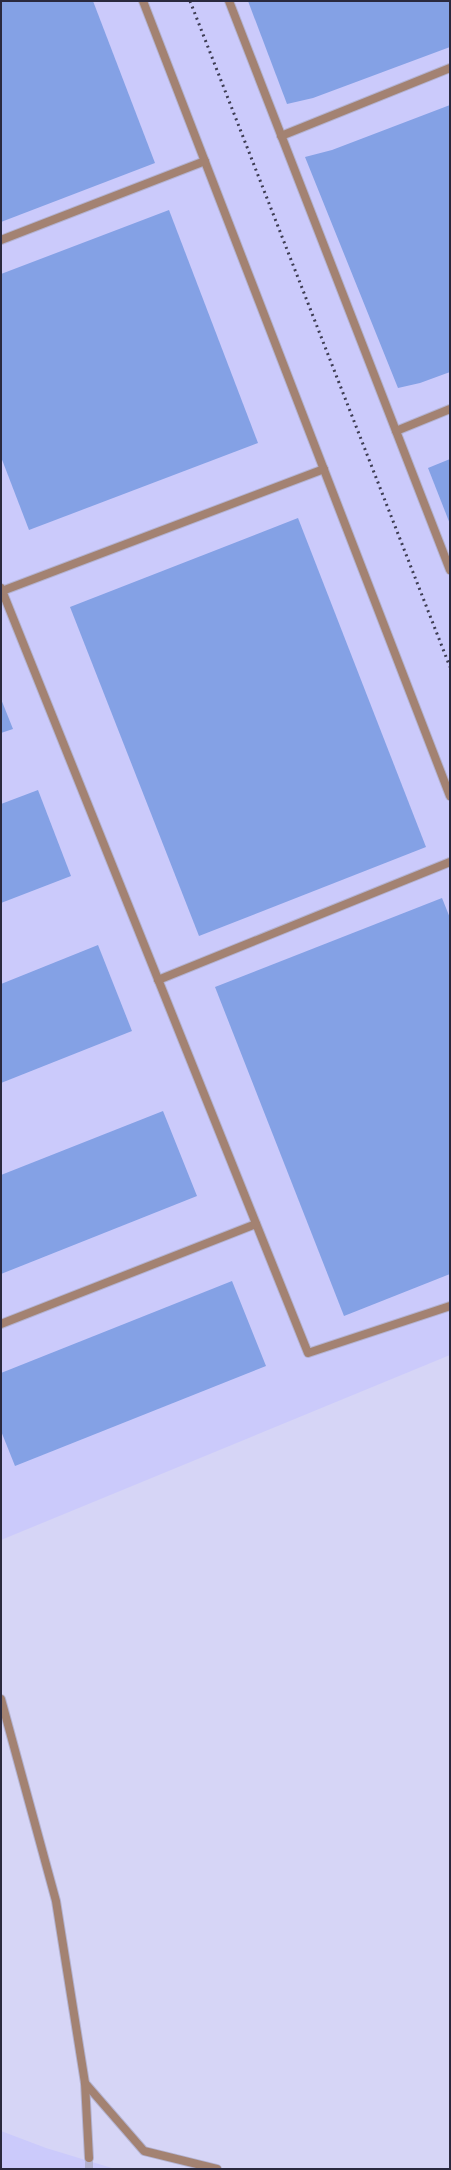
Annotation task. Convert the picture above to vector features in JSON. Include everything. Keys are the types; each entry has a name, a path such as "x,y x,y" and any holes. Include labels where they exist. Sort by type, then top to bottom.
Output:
{"street":[{"path":"143,1 450,796"},
{"path":"229,1 450,570"},
{"path":"281,136 450,68"},
{"path":"1,240 205,161"},
{"path":"396,431 450,409"},
{"path":"324,469 2,589 308,1353 450,1306"},
{"path":"158,980 450,862"},
{"path":"1,1324 256,1224"},
{"path":"1,1699 56,1901 85,2083 89,2158"},
{"path":"85,2083 144,2151 217,2169"}],"shaded area":[{"path":"1,1 450,1 450,1355 1,1540"},
{"path":"1,2131 46,2148 115,2169 1,2169"}],"building":[{"path":"1,1 93,1 155,163 1,222"},
{"path":"248,1 450,1 450,47 313,98 287,104"},
{"path":"450,105 450,372 420,383 398,388 305,157 332,150"},
{"path":"169,210 258,443 29,530 1,457 1,274"},
{"path":"450,459 450,524 428,468"},
{"path":"298,518 426,847 199,936 70,607"},
{"path":"1,699 13,729 1,733"},
{"path":"38,790 71,876 1,903 1,804"},
{"path":"442,898 450,918 450,1274 344,1316 215,987"},
{"path":"98,945 132,1031 1,1083 1,984"},
{"path":"163,1111 197,1196 1,1274 1,1175"},
{"path":"232,1281 266,1366 15,1466 1,1431 1,1373"}],"tunnel":[{"path":"89,2158 89,2169"}],"railway":[{"path":"190,1 450,667"}]}
